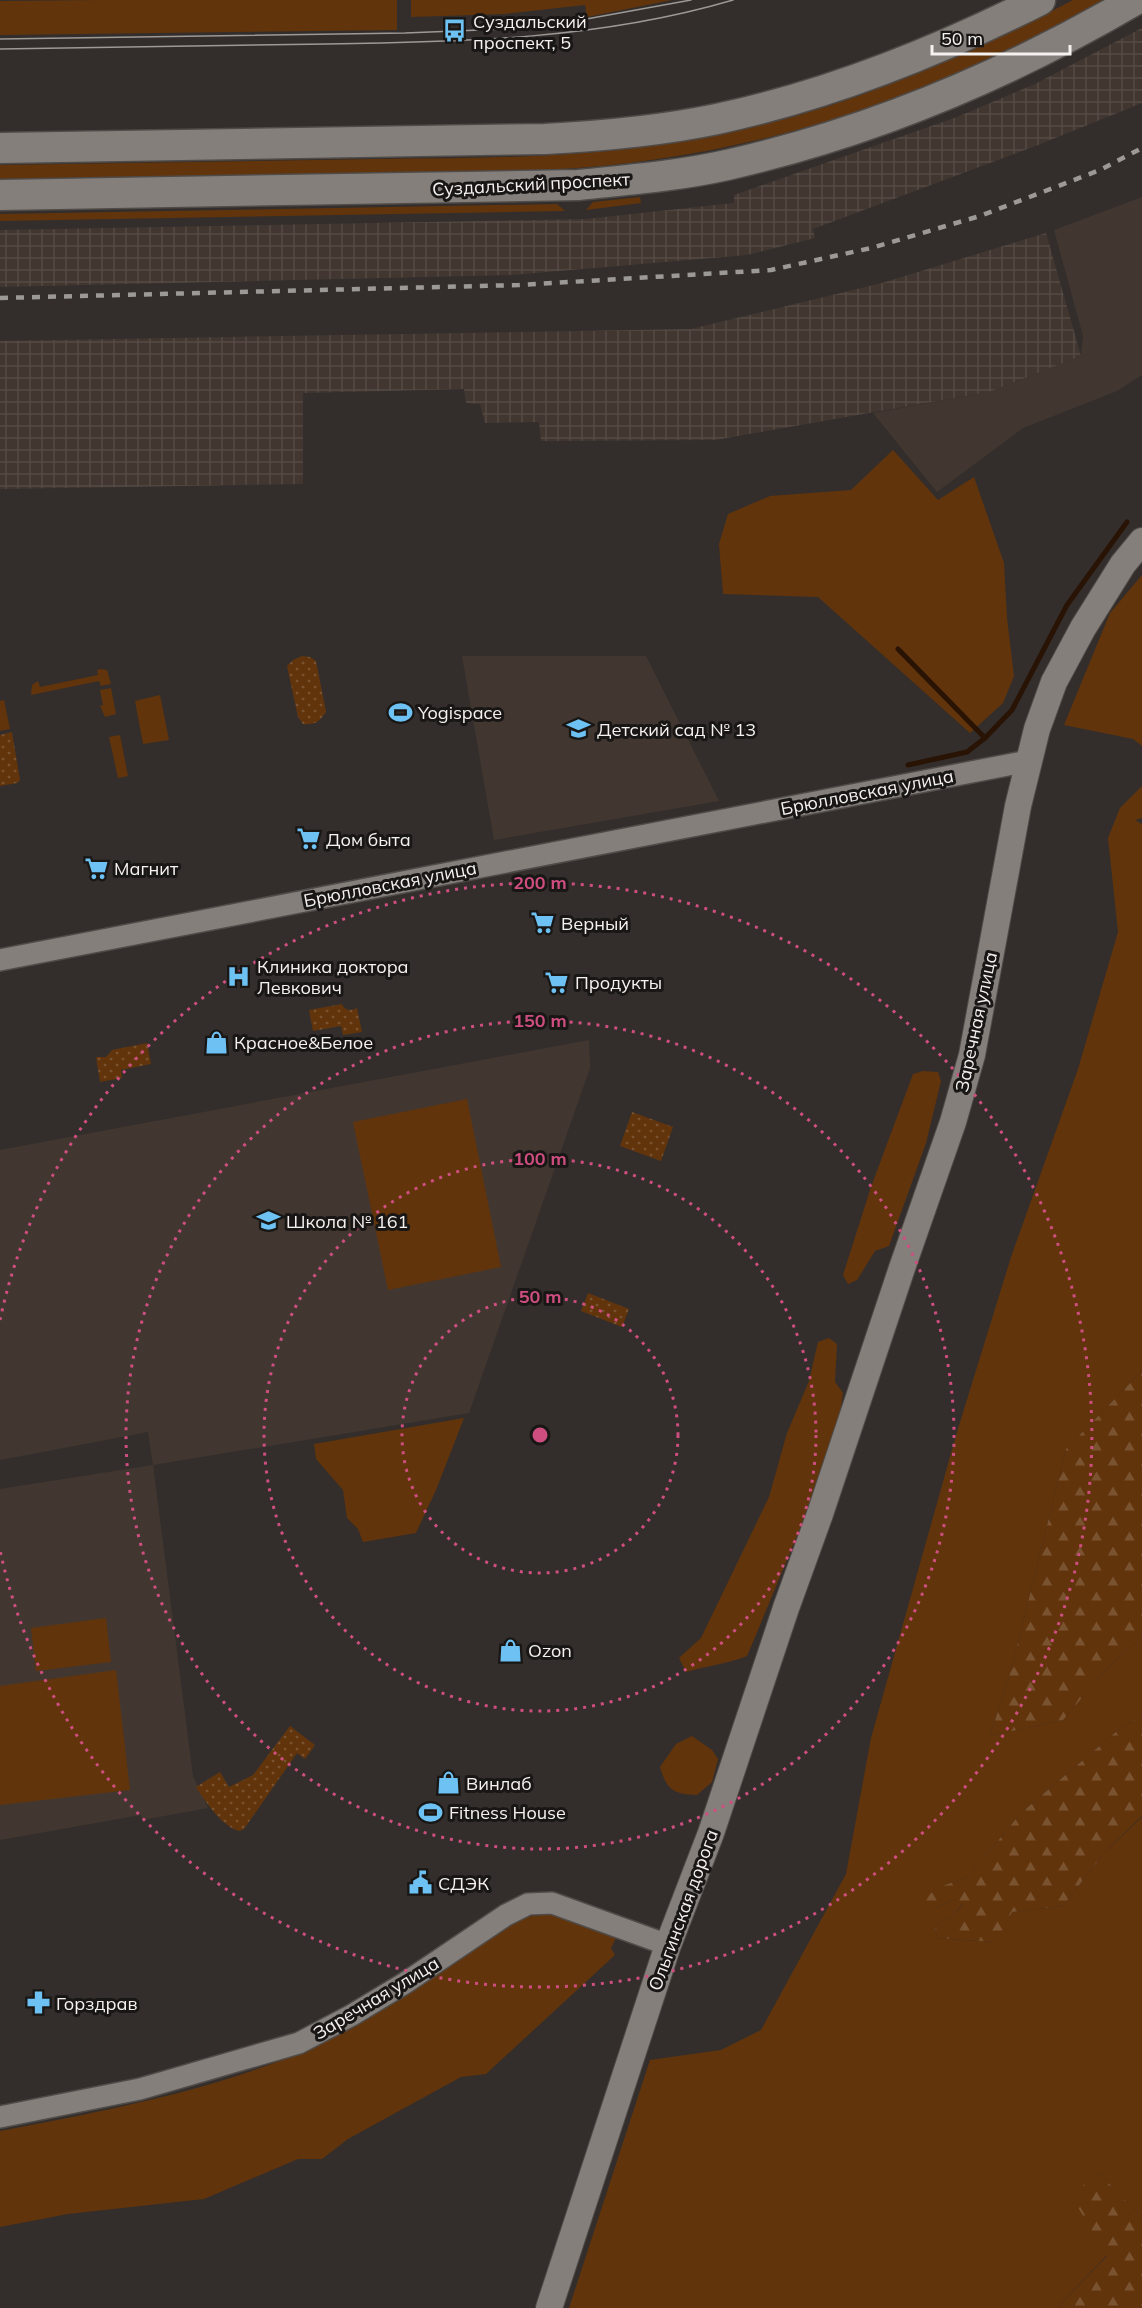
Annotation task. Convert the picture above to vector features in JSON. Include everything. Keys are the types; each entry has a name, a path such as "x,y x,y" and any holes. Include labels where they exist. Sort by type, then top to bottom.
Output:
{"main road":[{"path":"973,34 1011,0"},
{"path":"0,148 409,142 599,136 716,119 773,105 882,70 973,34 1040,0"},
{"name":"Суздальский проспект","path":"0,195 567,186 660,177 789,150 869,125 947,96 1011,68 1135,0"}],"street":[{"name":"Заречная улица","path":"820,1514 953,1122 972,1055 1028,761 1037,729 1054,682 1083,628 1122,564 1142,541"},
{"name":"Брюлловская улица","path":"0,960 1028,761"},
{"name":"Ольгинская дорога","path":"549,2308 668,1945 711,1833 820,1514"},
{"name":"Заречная улица","path":"0,2117 140,2089 299,2043 405,1983 506,1915 528,1904 552,1903 668,1945"}],"shaded area":[{"path":"1142,28 1142,103 1038,145 813,229 815,238 747,255 512,275 0,287 0,230 586,219 734,203 734,195 957,117 1035,84"},
{"path":"1142,197 1142,375 1117,391 1023,428 937,492 873,413 989,392 1081,356 1083,336 1054,230"},
{"path":"1046,233 1081,356 989,392 715,440 541,441 539,422 485,423 480,404 466,403 464,389 303,393 303,484 0,489 0,341 691,329 882,283"},
{"name":"Детский сад № 13","path":"462,656 646,656 719,801 494,840"},
{"name":"Школа № 161","path":"589,1040 590,1068 469,1413 153,1465 148,1432 0,1460 0,1150"},
{"path":"153,1465 193,1776 208,1808 142,1820 141,1815 0,1840 0,1489"}],"green space":[{"path":"397,0 397,30 0,35 0,1"},
{"path":"411,0 672,0 587,17 585,5 504,14 411,17"},
{"path":"1073,0 1103,0 1038,36 972,68 904,96 835,119 764,138 693,153 620,164 546,170 0,179 0,165 505,157 590,152 676,143 765,124 856,97 944,62"},
{"path":"640,197 641,203 586,210 593,202"},
{"path":"557,204 565,211 0,221 0,214"},
{"path":"893,450 938,500 974,477 1004,563 1007,618 1014,676 1003,703 970,733 818,597 723,594 719,544 728,514 770,496 851,490"},
{"path":"1142,575 1142,746 1133,739 1064,725 1110,613"},
{"path":"302,656 316,661 326,712 319,720 311,724 303,724 298,717 287,666"},
{"path":"97,670 107,670 111,684 101,686 99,681 31,695 32,685 38,681 40,687 98,675"},
{"path":"111,688 116,714 105,717 100,706 103,705 100,690"},
{"path":"160,695 169,740 143,744 135,701"},
{"path":"4,700 10,729 0,731 0,701"},
{"path":"12,732 20,780 17,783 0,786 0,735"},
{"path":"120,735 128,776 118,778 109,737"},
{"path":"1142,786 1142,818 1135,820 1142,824 1142,1371 1066,1449 1012,1667 990,1736 1063,1720 1111,1664 1142,1638 1142,1715 1117,1731 1021,1813 968,1877 942,1886 926,1907 930,1911 952,1900 963,1903 953,1916 935,1926 937,1938 996,1942 1012,1912 1063,1906 1104,1853 1142,1817 1142,2217 1100,2174 1071,2194 1107,2255 1057,2308 569,2308 650,2060 721,2050 761,2030 846,1874 871,1738 957,1432 1011,1257 1078,1069 1118,932 1108,838 1120,808"},
{"path":"342,1004 348,1010 357,1008 362,1032 343,1035 341,1026 313,1031 309,1010"},
{"path":"147,1043 151,1064 121,1070 122,1078 100,1082 96,1057 106,1057 112,1050"},
{"path":"923,1071 938,1072 941,1081 926,1143 889,1246 875,1251 857,1280 848,1284 843,1275 871,1187 913,1074"},
{"path":"467,1099 501,1267 388,1290 353,1122"},
{"path":"632,1112 673,1127 661,1161 620,1146"},
{"path":"588,1293 629,1309 622,1327 581,1311"},
{"path":"829,1338 837,1344 835,1382 843,1393 840,1414 803,1521 753,1642 747,1656 686,1672 679,1658 701,1638 769,1497 787,1433 809,1381 818,1342"},
{"path":"1142,1371 1142,1638 1111,1664 1063,1720 990,1736 1012,1667 1066,1449"},
{"path":"464,1418 436,1490 416,1533 363,1542 358,1529 347,1518 343,1490 316,1459 314,1444"},
{"path":"106,1618 111,1662 36,1671 31,1628"},
{"path":"116,1670 130,1790 0,1805 0,1686"},
{"path":"1142,1715 1142,1816 1104,1853 1063,1906 1012,1912 997,1942 937,1938 935,1926 953,1916 963,1904 952,1900 927,1911 922,1904 924,1898 942,1886 968,1877 1021,1813 1117,1731"},
{"path":"290,1726 315,1745 305,1759 297,1753 244,1829 240,1831 234,1829 215,1813 196,1787 220,1772 229,1787 253,1775"},
{"path":"692,1736 712,1750 718,1759 712,1782 697,1795 677,1792 668,1786 660,1767 676,1744"},
{"path":"550,1914 617,1936 611,1948 615,1955 486,2074 461,2077 348,2139 322,2159 298,2159 204,2199 68,2214 0,2227 0,2131 116,2108 192,2089 304,2051 386,2008 513,1922 532,1916"},
{"path":"1100,2174 1142,2217 1142,2308 1057,2308 1107,2256 1070,2194"}],"waterway":[{"path":"985,738 1012,710 1067,605 1127,522"},
{"path":"898,649 985,738 967,752 908,765"}],"tram line":[{"path":"0,39 405,33 505,29 570,22 691,0"},
{"path":"0,49 430,42 532,36 633,23 733,0"}],"railway":[{"path":"0,298 519,285 771,270 871,248 980,216 1100,170 1142,148"}],"place":[{"name":"Суздальский проспект, 5","path":"455,31"},
{"name":"Yogispace","path":"400,712"},
{"name":"Детский сад № 13","path":"579,729"},
{"name":"Дом быта","path":"308,839"},
{"name":"Магнит","path":"96,868"},
{"name":"Верный","path":"543,923"},
{"name":"Клиника доктора Левкович","path":"239,976"},
{"name":"Продукты","path":"557,982"},
{"name":"Красное&Белое","path":"216,1042"},
{"name":"Школа № 161","path":"268,1221"},
{"name":"Ozon","path":"510,1650"},
{"name":"Винлаб","path":"448,1783"},
{"name":"Fitness House","path":"431,1812"},
{"name":"СДЭК","path":"420,1883"},
{"name":"Горздрав","path":"38,2003"}]}
